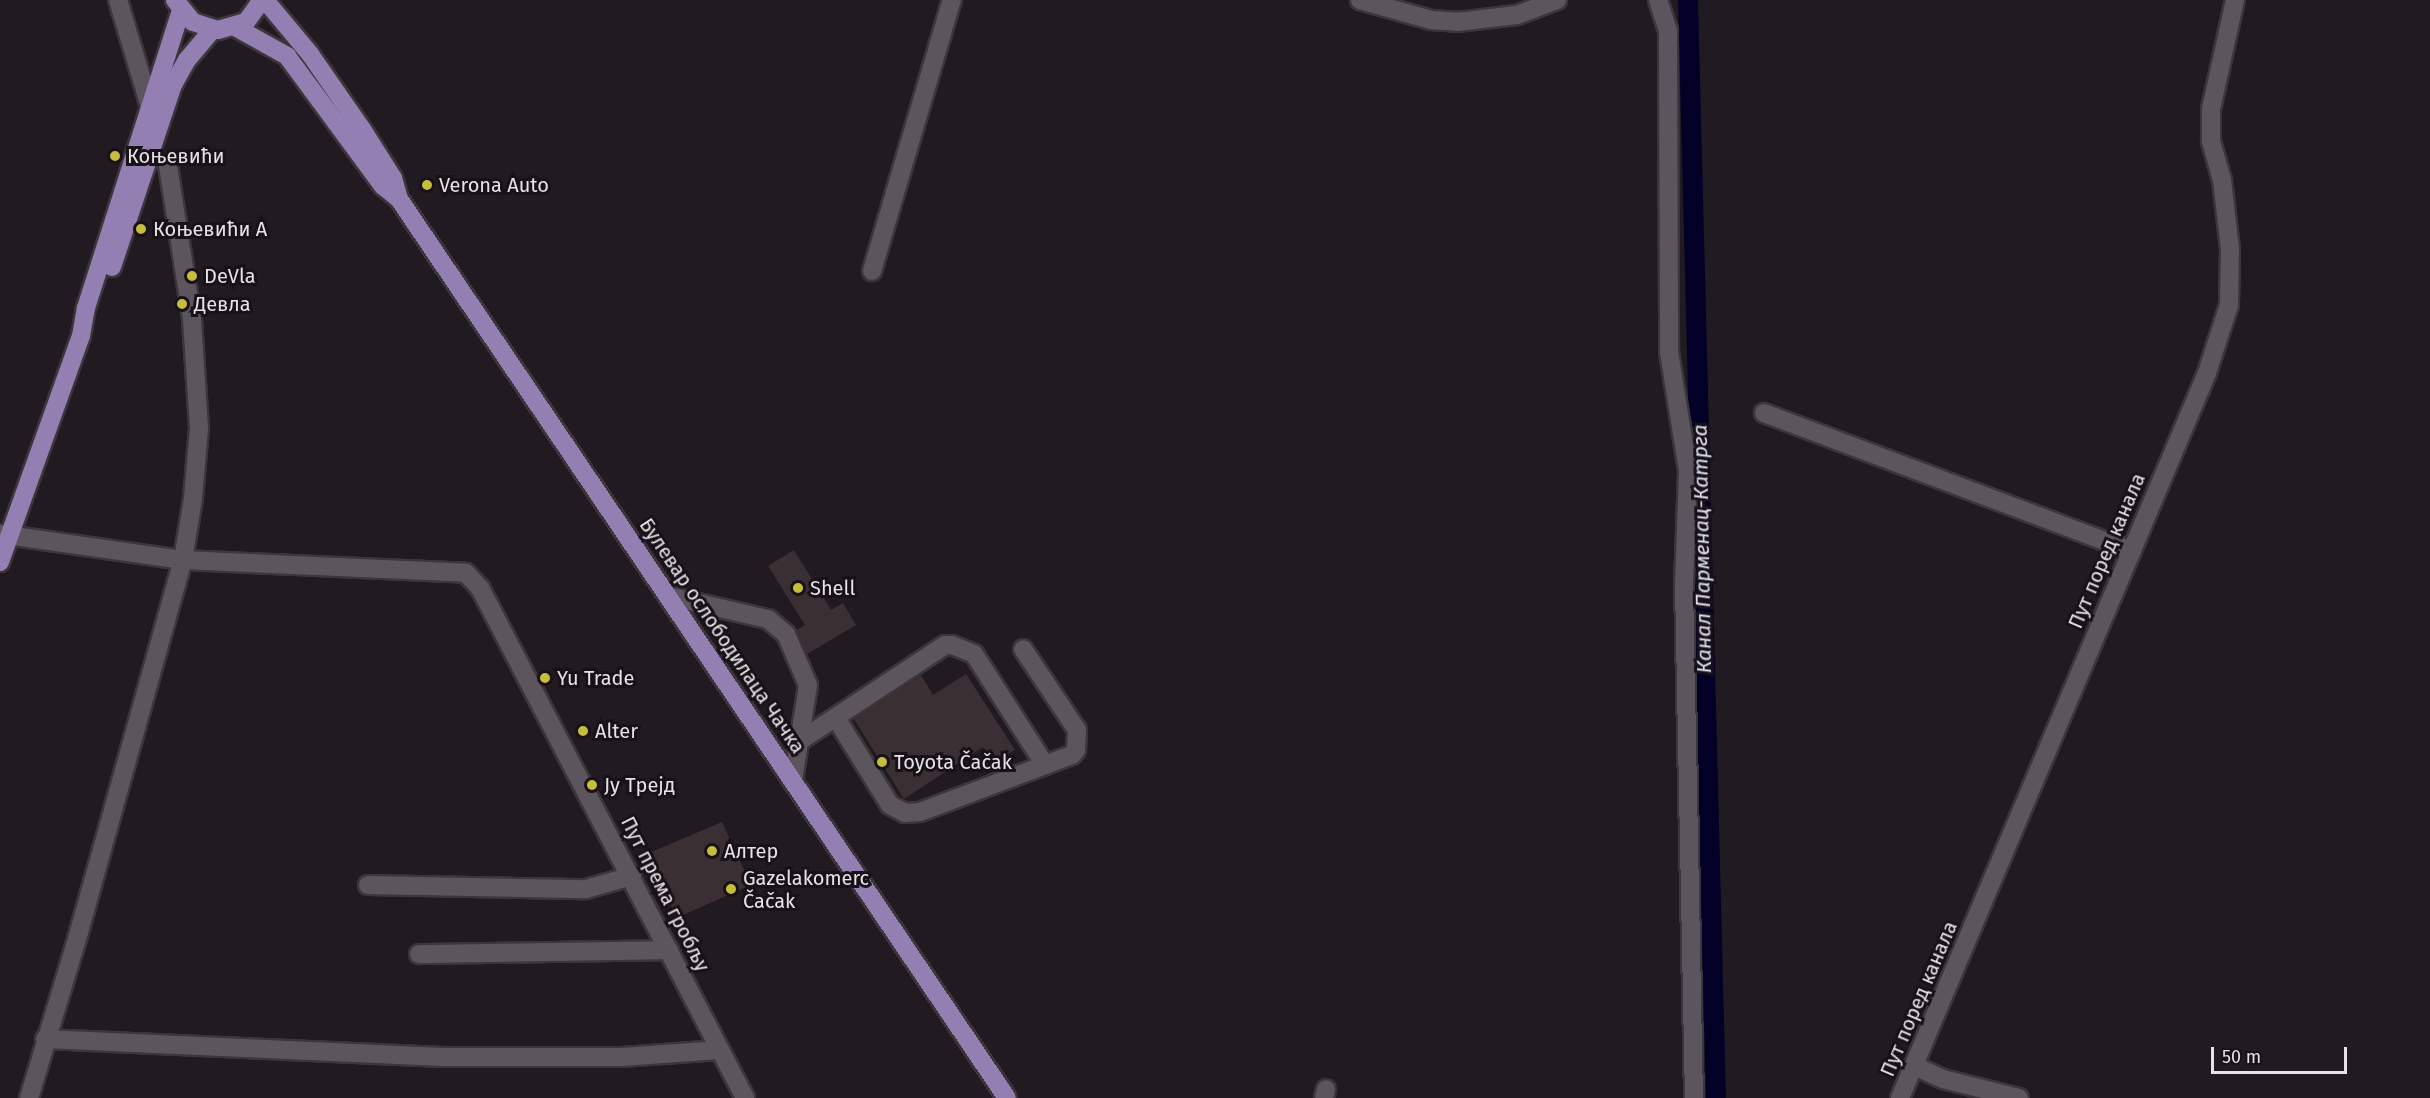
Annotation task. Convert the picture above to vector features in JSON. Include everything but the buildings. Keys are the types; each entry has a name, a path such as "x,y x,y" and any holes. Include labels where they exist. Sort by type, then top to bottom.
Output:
{"main road":[{"path":"178,6 197,25 212,30 235,27 250,18 264,0"},
{"name":"Булевар ослободилаца Чачка","path":"264,0 310,54 362,129 393,178 399,199"},
{"path":"0,562 4,535 81,336 95,313 157,113 178,6"},
{"name":"Булевар ослободилаца Чачка","path":"235,27 287,56 383,186 399,199 1007,1098"},
{"path":"157,113 177,77 212,30"}],"street":[{"path":"118,0 157,113"},
{"path":"872,271 952,0"},
{"path":"1360,0 1408,15 1457,22 1517,15 1557,0"},
{"path":"1658,0 1668,31 1669,352 1688,471 1684,584 1694,1098"},
{"name":"Пут поред канала","path":"1900,1098 2207,373 2229,305 2230,249 2222,180 2211,141 2211,109 2235,0"},
{"path":"29,1098 79,932 183,560 193,498 199,428 192,319 168,165"},
{"path":"1764,413 2132,550"},
{"path":"4,535 183,560"},
{"name":"Пут према гробљу","path":"183,560 446,569 466,573 480,588 632,876 745,1098"},
{"path":"669,596 768,619 786,634 808,685 793,781"},
{"path":"798,742 945,645 959,645 974,654 1045,765"},
{"path":"836,718 890,805 905,813 920,812 1072,755 1078,737 1023,649"},
{"path":"368,885 586,889 632,876"},
{"path":"419,954 669,950"},
{"path":"45,1039 443,1057 622,1057 720,1050"},
{"path":"1915,1066 1943,1079 2019,1098"}],"waterway":[{"name":"Канал Парменац-Катрга","path":"1688,0 1716,1098"}],"place":[{"name":"Коњевићи","path":"115,156"},
{"name":"Verona Auto","path":"427,185"},
{"name":"Коњевићи А","path":"141,229"},
{"name":"DeVla","path":"192,276"},
{"name":"Девла","path":"182,304"},
{"name":"Shell","path":"798,588"},
{"name":"Yu Trade","path":"545,678"},
{"name":"Alter","path":"583,731"},
{"name":"Toyota Čačak","path":"882,762"},
{"name":"Ју Трејд","path":"592,785"},
{"name":"Алтер","path":"712,851"},
{"name":"Gazelakomerc Čačak","path":"731,889"}]}
